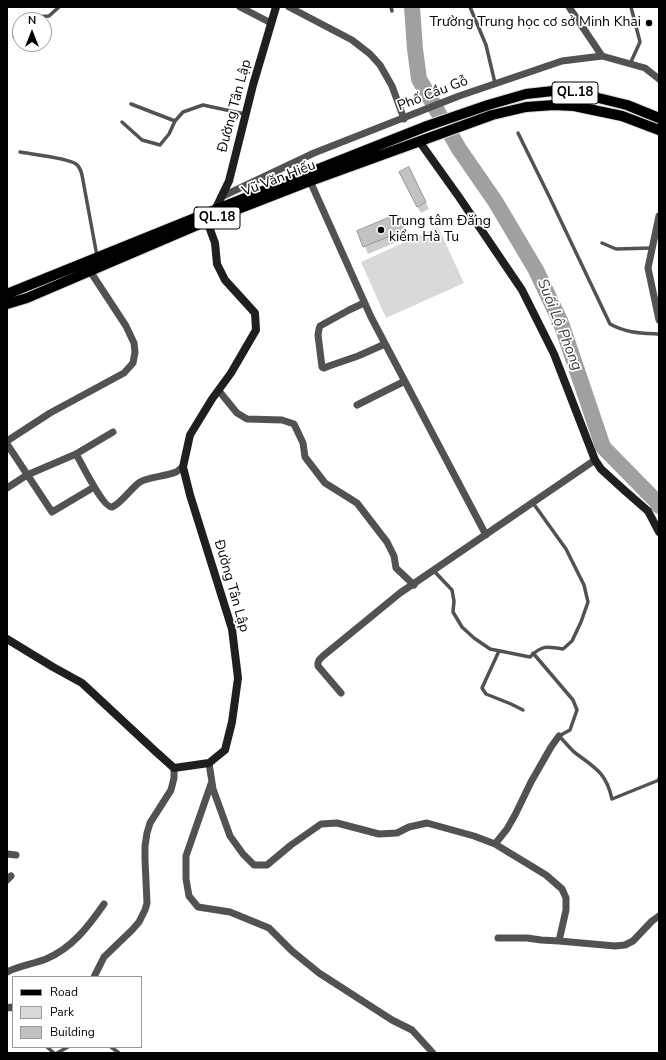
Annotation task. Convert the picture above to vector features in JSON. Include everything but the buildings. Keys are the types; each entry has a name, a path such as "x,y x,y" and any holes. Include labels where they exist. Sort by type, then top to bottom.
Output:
{"main road":[{"name":"Vũ Văn Hiếu","path":"7,294 427,126 488,105 526,94 553,91 578,93 626,105 659,118"},
{"name":"QL.18","path":"424,139 492,115 526,106 574,106 622,116 659,130"},
{"name":"Vũ Văn Hiếu","path":"7,304 27,298 207,222 424,139"}],"street":[{"path":"240,7 271,23"},
{"name":"Đường Tân Lập","path":"215,210 229,182 253,85 276,7"},
{"path":"289,7 352,40 370,54 380,65 392,86 404,119"},
{"path":"569,7 602,56"},
{"name":"Phố Cầu Gỗ","path":"221,197 314,153 404,119 459,96 562,61 602,56 645,68 659,79"},
{"path":"424,139 459,197 522,290 554,354 596,460 607,474 648,510 659,532"},
{"path":"310,182 364,303 486,535"},
{"path":"659,216 648,268 659,320"},
{"name":"Đường Tân Lập","path":"207,222 215,243 218,264 225,280 255,313 256,330 231,373 190,435 183,467 190,495 232,629 238,678 232,722 225,750 210,763"},
{"path":"7,440 124,373 133,363 135,352 134,343 126,326 90,271"},
{"path":"364,303 320,326 318,334 322,367 324,368 358,356 385,344"},
{"path":"357,405 404,381"},
{"path":"219,390 237,413 247,419 282,420 294,424 303,442 305,457 325,483 356,503 387,542 394,556 396,568 414,585"},
{"path":"7,488 27,475 76,454 113,432"},
{"path":"7,444 52,512 94,487"},
{"path":"76,454 94,487 106,503 112,507 118,504 132,489 146,479 176,472 183,467"},
{"path":"341,693 318,666 319,660 400,593 414,585 596,460"},
{"path":"7,639 82,683 174,768 174,778 171,790 150,823 147,833 145,846 147,903 139,922 104,957 94,976"},
{"path":"495,844 516,815 531,782 559,736"},
{"path":"174,768 210,763 213,789 230,836 243,854 254,865 267,865 291,845 321,824 337,822 379,834 397,833 409,827 427,823 474,836 495,844 546,875 562,889 566,898 566,910 559,941"},
{"path":"212,782 186,856 186,879 189,896 198,907 230,912 269,928 292,951 319,973 392,1020 412,1030 433,1053"},
{"path":"7,854 16,856"},
{"path":"7,972 45,959 64,949 79,936 104,904"},
{"path":"498,938 527,938 615,946 625,945 633,941 652,921 659,916"}],"lane":[{"path":"470,7 486,45 495,84"},
{"path":"630,64 640,42 631,7"},
{"path":"131,104 175,121"},
{"path":"122,122 142,140 160,145 169,134 175,121 183,112 203,105 246,114"},
{"path":"518,133 610,324 621,330 659,334"},
{"path":"20,152 69,160 76,164 80,169 97,258"},
{"path":"602,242 616,249 652,248"},
{"path":"434,571 452,590 454,601 453,612 462,627 474,638 490,649 530,657 537,649 548,646 563,649 572,641 588,602 584,585 566,549 533,503"},
{"path":"499,651 482,688 486,694 524,710"},
{"path":"533,653 573,700 577,710 570,730 559,736 573,751 592,764 604,776 612,799 659,780 659,778"},
{"path":"57,1053 66,1048"}],"green space":[{"path":"438,227 464,283 386,318 361,262"}],"waterway":[{"name":"Suối Lộ Phong","path":"412,7 419,79 459,149 495,201 536,270 561,323 603,447 656,501 659,506"}],"place":[{"name":"Trường Trung học cơ sở Minh Khai","path":"649,23"},
{"name":"Trung tâm Đăng kiểm Hà Tu","path":"381,230"}]}
